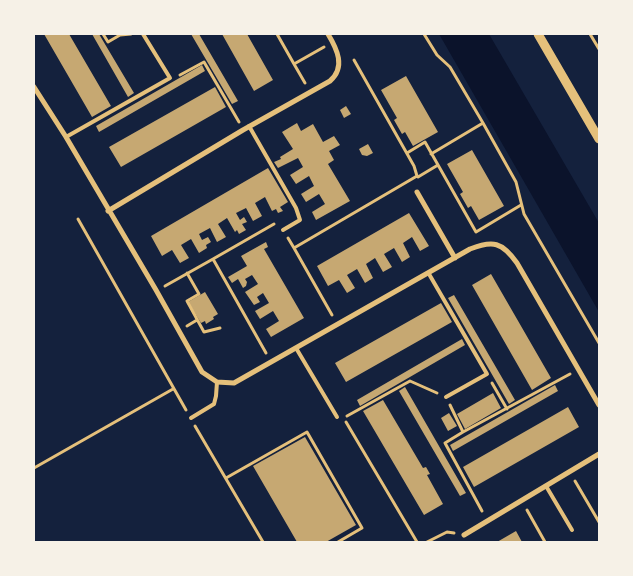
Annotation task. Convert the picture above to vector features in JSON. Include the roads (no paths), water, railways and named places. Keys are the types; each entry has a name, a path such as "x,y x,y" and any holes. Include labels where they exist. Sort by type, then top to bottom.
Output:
{"street":[{"path":"108,211 249,126 330,81 337,72 340,60 328,34"},
{"path":"538,34 599,139"},
{"path":"34,87 35,94 66,137 202,372 217,382 234,383 470,249 488,244 496,244 506,249 517,263 599,405"},
{"path":"417,192 455,258"},
{"path":"464,535 599,454"}],"lane":[{"path":"66,137 170,78 143,34"},
{"path":"249,126 296,208 300,220 283,230"},
{"path":"429,274 487,374 446,398"},
{"path":"296,348 337,417"},
{"path":"190,418 214,404 217,382"},
{"path":"546,486 572,530"}],"water":[{"path":"439,34 489,34 599,223 599,312"}]}
